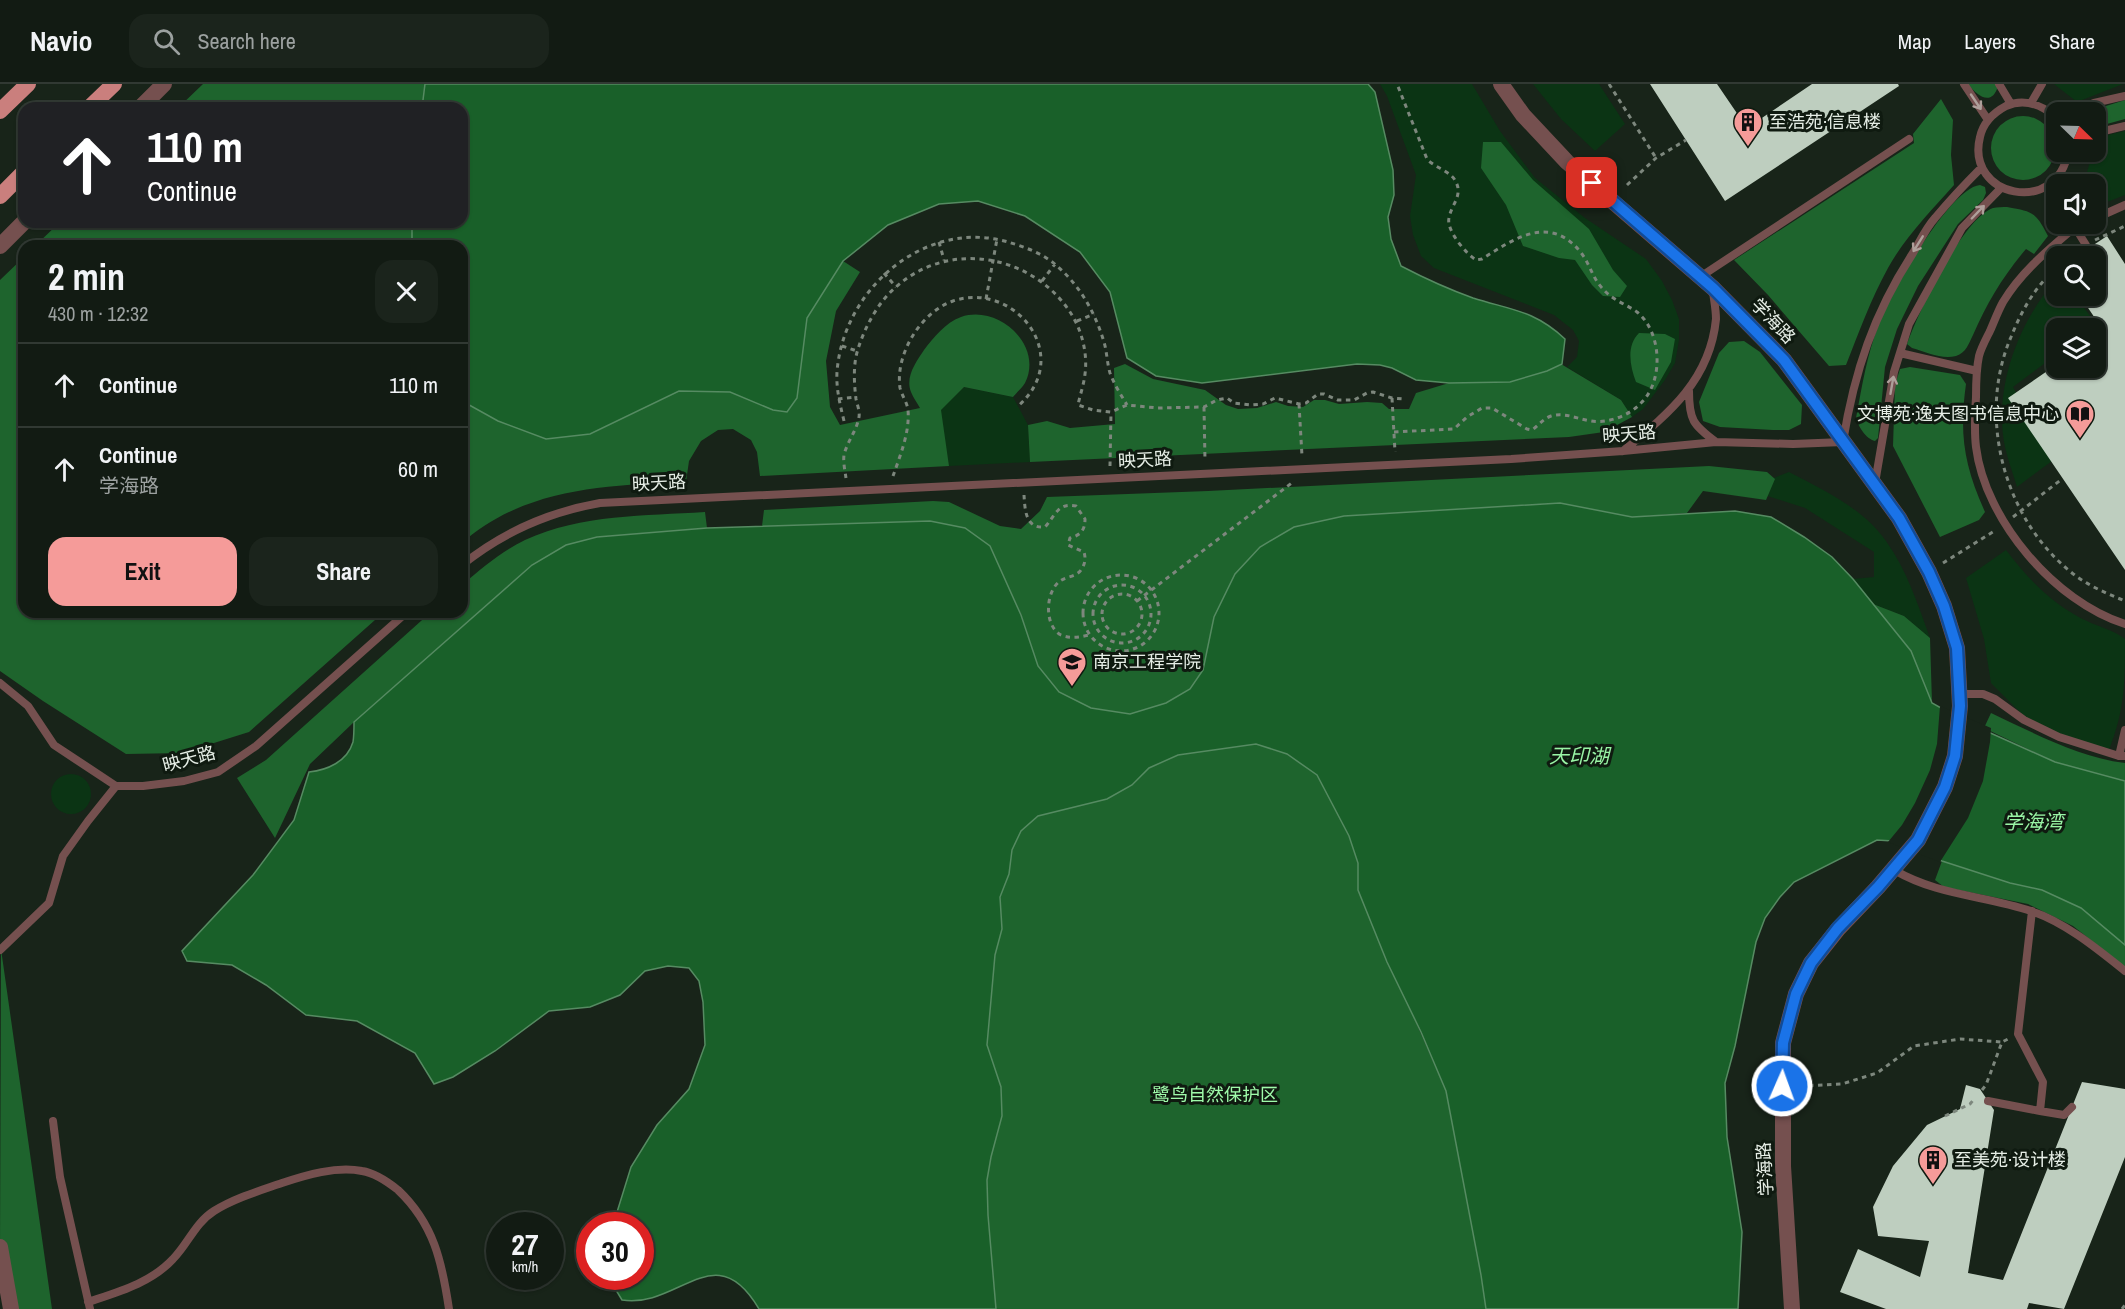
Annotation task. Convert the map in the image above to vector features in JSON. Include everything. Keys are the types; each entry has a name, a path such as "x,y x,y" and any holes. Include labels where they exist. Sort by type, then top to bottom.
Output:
{"main road":[{"path":"0,111 28,84"},
{"path":"95,102 114,84"},
{"path":"0,196 18,178"}],"street":[{"path":"146,102 164,84"},
{"name":"学海路","path":"1501,84 1523,115 1567,162 1713,288 1784,360 1899,518 1929,572 1944,606 1957,648 1960,700 1955,756 1945,787 1918,840 1838,928 1811,963 1796,994 1783,1043 1783,1166 1792,1309"},
{"path":"0,246 18,228"},
{"path":"0,1247 11,1309"}],"lane":[{"path":"1964,84 1988,120"},
{"path":"1999,84 2011,104"},
{"path":"2031,103 2042,84"},
{"path":"2102,102 2125,96"},
{"path":"2046,108 2031,103 2011,104 1998,110 1981,130 1978,142 1978,155 1982,166 1990,179 2001,188 2024,193 2046,187"},
{"path":"2106,131 2125,126"},
{"path":"1700,277 1909,140"},
{"path":"1843,442 1849,404 1861,359 1880,311 1900,272 1934,219 1982,166"},
{"path":"1875,484 1894,372 1909,324 1962,228 2001,188"},
{"path":"2106,214 2125,205"},
{"path":"2067,234 2033,263 2003,303 1980,355 1975,414 1976,448 1984,480 2004,523 2022,548 2065,591 2125,624"},
{"path":"1623,451 1655,425 1689,391 1712,342 1716,317 1713,288"},
{"path":"1900,353 1977,371"},
{"path":"1689,391 1689,408 1696,427 1716,442"},
{"name":"映天路","path":"468,560 484,547 522,527 571,508 600,503 1511,459 1716,442 1792,444 1843,442"},
{"name":"映天路","path":"116,786 153,785 218,772 281,726 400,618"},
{"path":"0,682 28,706 54,745 116,786 63,856 49,903 0,950"},
{"path":"1960,700 1983,694 1995,699 2024,720 2059,737 2122,756 2125,730"},
{"path":"1893,870 1914,881 1950,893 2032,911 2071,930 2125,971"},
{"path":"2032,911 2018,1034 2043,1082 2040,1111"},
{"path":"1988,1101 2064,1115 2072,1107"},
{"path":"53,1121 60,1177 89,1306 162,1270 175,1258 202,1221 228,1203 296,1178 349,1170 364,1171 392,1185 423,1218 444,1270 449,1309"}],"path":[{"path":"1394,432 1454,429 1467,417 1482,408 1492,408 1532,430 1542,420 1558,415 1604,422 1633,411 1643,402 1650,392 1657,367 1652,333 1645,321 1638,313 1604,290 1596,281 1584,256 1567,239 1556,234 1533,232 1521,236 1482,259 1476,260 1465,251 1449,225 1448,218 1456,200 1458,185 1455,179 1427,159 1397,84"},
{"path":"1609,84 1656,158"},
{"path":"1628,185 1656,158 1686,140"},
{"path":"844,421 838,399 837,372 841,346 851,318 861,302 884,273 911,255 939,242 965,237 997,239 1026,248 1055,264 1076,284 1094,314 1104,344 1110,374 1127,405"},
{"path":"986,299 997,239"},
{"path":"939,242 944,261"},
{"path":"846,478 844,456 859,417 854,373 857,351 867,325 896,287 922,269 944,261 968,257 993,260 1017,268 1042,281 1059,297 1077,321 1084,347 1086,373 1078,405 1093,410 1111,412 1127,405 1158,408 1204,407 1227,398 1242,405 1263,404 1275,398 1299,405 1318,394 1338,400 1354,400 1374,392 1392,398 1405,399"},
{"path":"1042,281 1055,264"},
{"path":"884,273 896,287"},
{"path":"2046,279 2037,288 2018,320 1998,377 1995,417 1999,450 2011,490 2034,531 2056,558 2099,590 2125,602"},
{"path":"893,476 907,429 908,410 900,388 901,369 909,344 920,324 937,309 953,301 967,298 986,299 1007,306 1022,317 1035,334 1041,351 1041,371 1027,398 1017,407"},
{"path":"1077,321 1094,314"},
{"path":"841,346 857,351"},
{"path":"838,399 856,396"},
{"path":"1392,398 1395,452"},
{"path":"1299,405 1302,456"},
{"path":"1204,407 1205,461"},
{"path":"1110,466 1111,412"},
{"path":"1929,572 2004,523 2062,479"},
{"path":"1137,601 1296,480"},
{"path":"1024,492 1026,516 1032,525 1039,528 1045,527 1057,509 1071,505 1076,506 1085,519 1084,530 1080,535 1070,538 1068,545 1084,552 1085,562 1079,572 1059,581 1054,587 1048,609 1053,627 1060,634 1071,638 1089,635"},
{"path":"1118,574 1131,575 1143,581 1153,590 1160,613 1158,625 1143,645 1120,652 1103,646 1089,635 1084,622 1083,609 1086,596 1094,585 1118,574"},
{"path":"1116,585 1127,585 1137,588 1145,596 1150,605 1151,616 1142,636 1122,643 1111,641 1102,636 1095,627 1092,617 1093,606 1098,596 1106,589 1116,585"},
{"path":"1114,595 1131,596 1137,601 1142,617 1133,630 1125,634 1117,633 1110,630 1104,623 1103,607 1114,595"},
{"path":"1782,1086 1842,1084 1877,1073 1914,1046 1960,1038 2002,1042 2018,1034"},
{"path":"1945,1116 1970,1104 1986,1085 2002,1042"},
{"path":"2122,1309 2125,1305"}],"shaded area":[{"path":"1380,84 1472,84 1500,131 1535,178 1585,218 1646,259 1672,300 1679,319 1679,340 1675,363 1643,409 1632,417 1621,400 1567,367 1577,357 1579,341 1573,330 1554,315 1434,268 1421,256 1413,235 1410,216 1416,175 1387,96"},
{"path":"1533,84 1599,84 1625,124 1595,151 1561,119"},
{"path":"2054,84 2123,84 2077,102"},
{"path":"2125,131 2125,195 2106,202 2106,174 2088,174 2087,172 2090,162 2106,162 2106,136"},
{"path":"2046,292 2046,306 2083,306 2092,318 2046,318 2046,362 2013,387 2052,461 2017,487 2005,447 2002,425 2006,380 2020,336"},
{"path":"964,387 1013,397 1028,425 1030,462 949,466 940,410"},
{"path":"1789,472 1842,501 1877,529 1906,576 1930,638 1904,616 1873,604 1853,579 1874,577 1874,552 1805,508 1746,489"},
{"path":"2006,550 2032,581 2052,599 2075,615 2125,639 2123,695 2109,750 2061,735 2024,716 1991,683 1984,639 1966,578"},
{"path":"71,774 79,775 85,780 90,786 90,802 85,808 79,813 71,814 63,813 57,808 52,802 51,794 52,786 57,780 63,775"}],"green space":[{"path":"203,84 425,84 423,102 184,102"},
{"path":"1968,84 1997,84 1998,86 1988,98 1980,95"},
{"path":"1941,99 1953,120 1951,155 1954,185 1895,257 1871,304 1846,365 1829,366 1768,295 1734,260 1914,143 1913,134"},
{"path":"2125,100 2125,119 2106,124 2106,106"},
{"path":"2023,116 2046,125 2046,162 2051,162 2046,171 2023,180 2000,171 1991,148 2000,125"},
{"path":"1483,142 1501,142 1533,180 1589,229 1613,270 1627,286 1620,297 1603,296 1592,285 1575,260 1559,258 1523,246 1506,205 1481,168"},
{"path":"1980,185 1985,187 1986,193 1983,200 1958,224 1918,286 1897,329 1885,367 1878,438 1875,441 1872,440 1863,432 1856,418 1868,358 1879,324 1895,290 1937,223 1967,191"},
{"path":"2007,207 2032,214 2048,236 2034,254 2026,249 2010,269 1962,353 1945,357 1912,348 1907,344 1942,268 1968,230 1981,216 1993,208"},
{"path":"54,228 412,228 412,240 41,240"},
{"path":"843,261 860,272 836,311 826,361 830,407 840,425 920,408 910,386 912,370 932,340 945,327 961,317 989,316 1003,322 1023,342 1028,355 1029,369 1025,383 1013,397 964,387 941,410 949,466 760,476 757,452 751,440 733,429 718,430 701,441 689,461 686,482 596,488 539,500 486,525 468,538 468,404 498,421 590,434 679,391 730,391 773,410 801,355 807,318"},
{"path":"18,263 18,618 377,618 249,732 182,753 126,754 0,671 0,280"},
{"path":"1639,333 1665,334 1675,339 1671,362 1655,390 1636,382 1634,376 1631,350"},
{"path":"1744,341 1760,352 1802,405 1801,424 1789,430 1773,430 1720,427 1703,421 1699,402 1719,353 1729,342"},
{"path":"1125,364 1153,379 1205,390 1226,405 1238,409 1257,408 1276,402 1303,407 1314,400 1325,400 1339,404 1382,403 1389,409 1409,409 1416,393 1449,383 1561,364 1621,400 1632,417 1604,432 1569,437 1030,462 1028,425 1047,421 1070,428 1115,424 1114,368"},
{"path":"1910,367 1960,375 1966,384 1963,418 1965,449 1972,479 1985,512 1979,520 1940,537 1893,446 1895,385 1900,369"},
{"path":"1709,466 1767,472 1775,479 1766,500 1703,491 1687,513 1632,517 1560,503 1344,516 1214,617 1203,670 1190,689 1166,703 1130,714 1091,708 1059,692 1038,666 1021,614 990,546 762,526 764,510 933,501 949,502 1000,526 1021,529 1040,511 1047,497"},
{"path":"705,512 707,528 597,537 532,565 354,722 310,764 275,838 237,778 266,760 424,618 468,618 468,580 508,549 547,531 569,525 637,516"},
{"path":"1873,604 1904,616 1930,638 1932,703 1911,651"},
{"path":"1991,713 2073,750 2125,763 2125,781 2055,762 1984,728"},
{"name":"鹭鸟自然保护区","path":"1256,744 1287,754 1317,775 1349,836 1358,863 1358,890 1446,1091 1486,1309 996,1309 988,1215 987,1180 991,1157 987,1045 995,955 1002,929 1000,897 1009,874 1012,850 1021,831 1038,816 1107,799 1132,785 1149,768 1178,755"},
{"path":"1942,861 2010,883 2042,890 2081,908 2125,945 2125,967 2073,926 2028,904 1944,887 1935,880"},
{"path":"1,949 52,1309 11,1309 0,1247"}],"water":[{"path":"425,84 1368,84 1375,92 1393,170 1394,195 1388,217 1391,239 1401,266 1454,291 1522,312 1543,322 1565,339 1562,364 1510,382 1449,383 1416,380 1392,368 1357,364 1202,383 1156,376 1127,358 1110,292 1080,252 1025,216 978,201 939,204 888,225 843,261 807,318 797,398 787,412 773,410 730,392 679,391 590,434 546,439 498,421 468,404 468,240 412,240 412,228 468,228 468,102 423,102"},
{"name":"天印湖","path":"1560,503 1632,517 1735,511 1771,517 1832,557 1853,579 1911,651 1932,703 1966,722 2055,762 2125,781 2125,945 2081,908 2042,890 2010,883 1942,861 1893,841 1877,840 1794,882 1765,918 1756,942 1735,1046 1725,1083 1727,1137 1742,1232 1738,1309 1486,1309 1446,1091 1421,1032 1387,962 1358,890 1358,863 1349,836 1317,775 1287,754 1256,744 1178,755 1149,768 1132,785 1107,799 1038,816 1021,831 1012,850 1009,874 1000,897 1002,929 995,955 987,1045 1001,1087 1002,1116 987,1180 996,1309 759,1309 743,1287 727,1277 711,1276 695,1280 661,1295 642,1300 622,1300 616,1290 654,1290 654,1212 617,1212 631,1167 657,1125 689,1089 705,1045 703,1002 699,981 689,968 668,966 645,971 620,995 590,1007 549,1011 495,1051 453,1077 434,1084 415,1053 357,1021 306,1015 266,985 232,965 187,961 182,951 253,875 294,820 309,772 336,764 346,755 353,742 354,722 532,565 566,545 597,537 707,528 930,521 965,528 990,546 1021,615 1038,666 1059,692 1091,708 1130,714 1166,703 1190,689 1203,670 1214,617 1235,574 1260,547 1294,527 1344,516"}],"pier":[{"path":"1940,706 1991,728 1983,781 1968,818 1940,862 1888,842 1902,825 1915,803 1930,770 1937,744"}],"building":[{"name":"至浩苑·信息楼","path":"1650,84 1717,84 1747,128 1812,84 1898,84 1899,86 1725,201"},
{"name":"文博苑·逸夫图书信息中心","path":"2107,236 2125,264 2125,570 2008,398 2046,372 2046,378 2106,378 2106,318 2095,318 2087,306 2106,306 2106,246 2092,246"},
{"name":"至美苑·设计楼","path":"2082,1082 2125,1089 2125,1157 2064,1309 2029,1303 2027,1309 1886,1309 1840,1292 1858,1249 1920,1277 1929,1241 1878,1236 1873,1207 1893,1166 1927,1125 1960,1109 1966,1085 1980,1089 1994,1110 1968,1273 2003,1280"}],"place":[{"name":"至浩苑·信息楼","path":"1748,148"},
{"name":"文博苑·逸夫图书信息中心","path":"2080,440"},
{"name":"南京工程学院","path":"1072,688"},
{"name":"至美苑·设计楼","path":"1933,1186"}],"route":[{"path":"1592,183 1713,288 1784,360 1899,518 1929,572 1944,606 1957,648 1960,706 1955,756 1945,787 1918,840 1878,887 1838,928 1811,963 1796,994 1783,1043 1782,1086"}],"water label":[{"name":"学海湾","path":"2033,822"}]}
